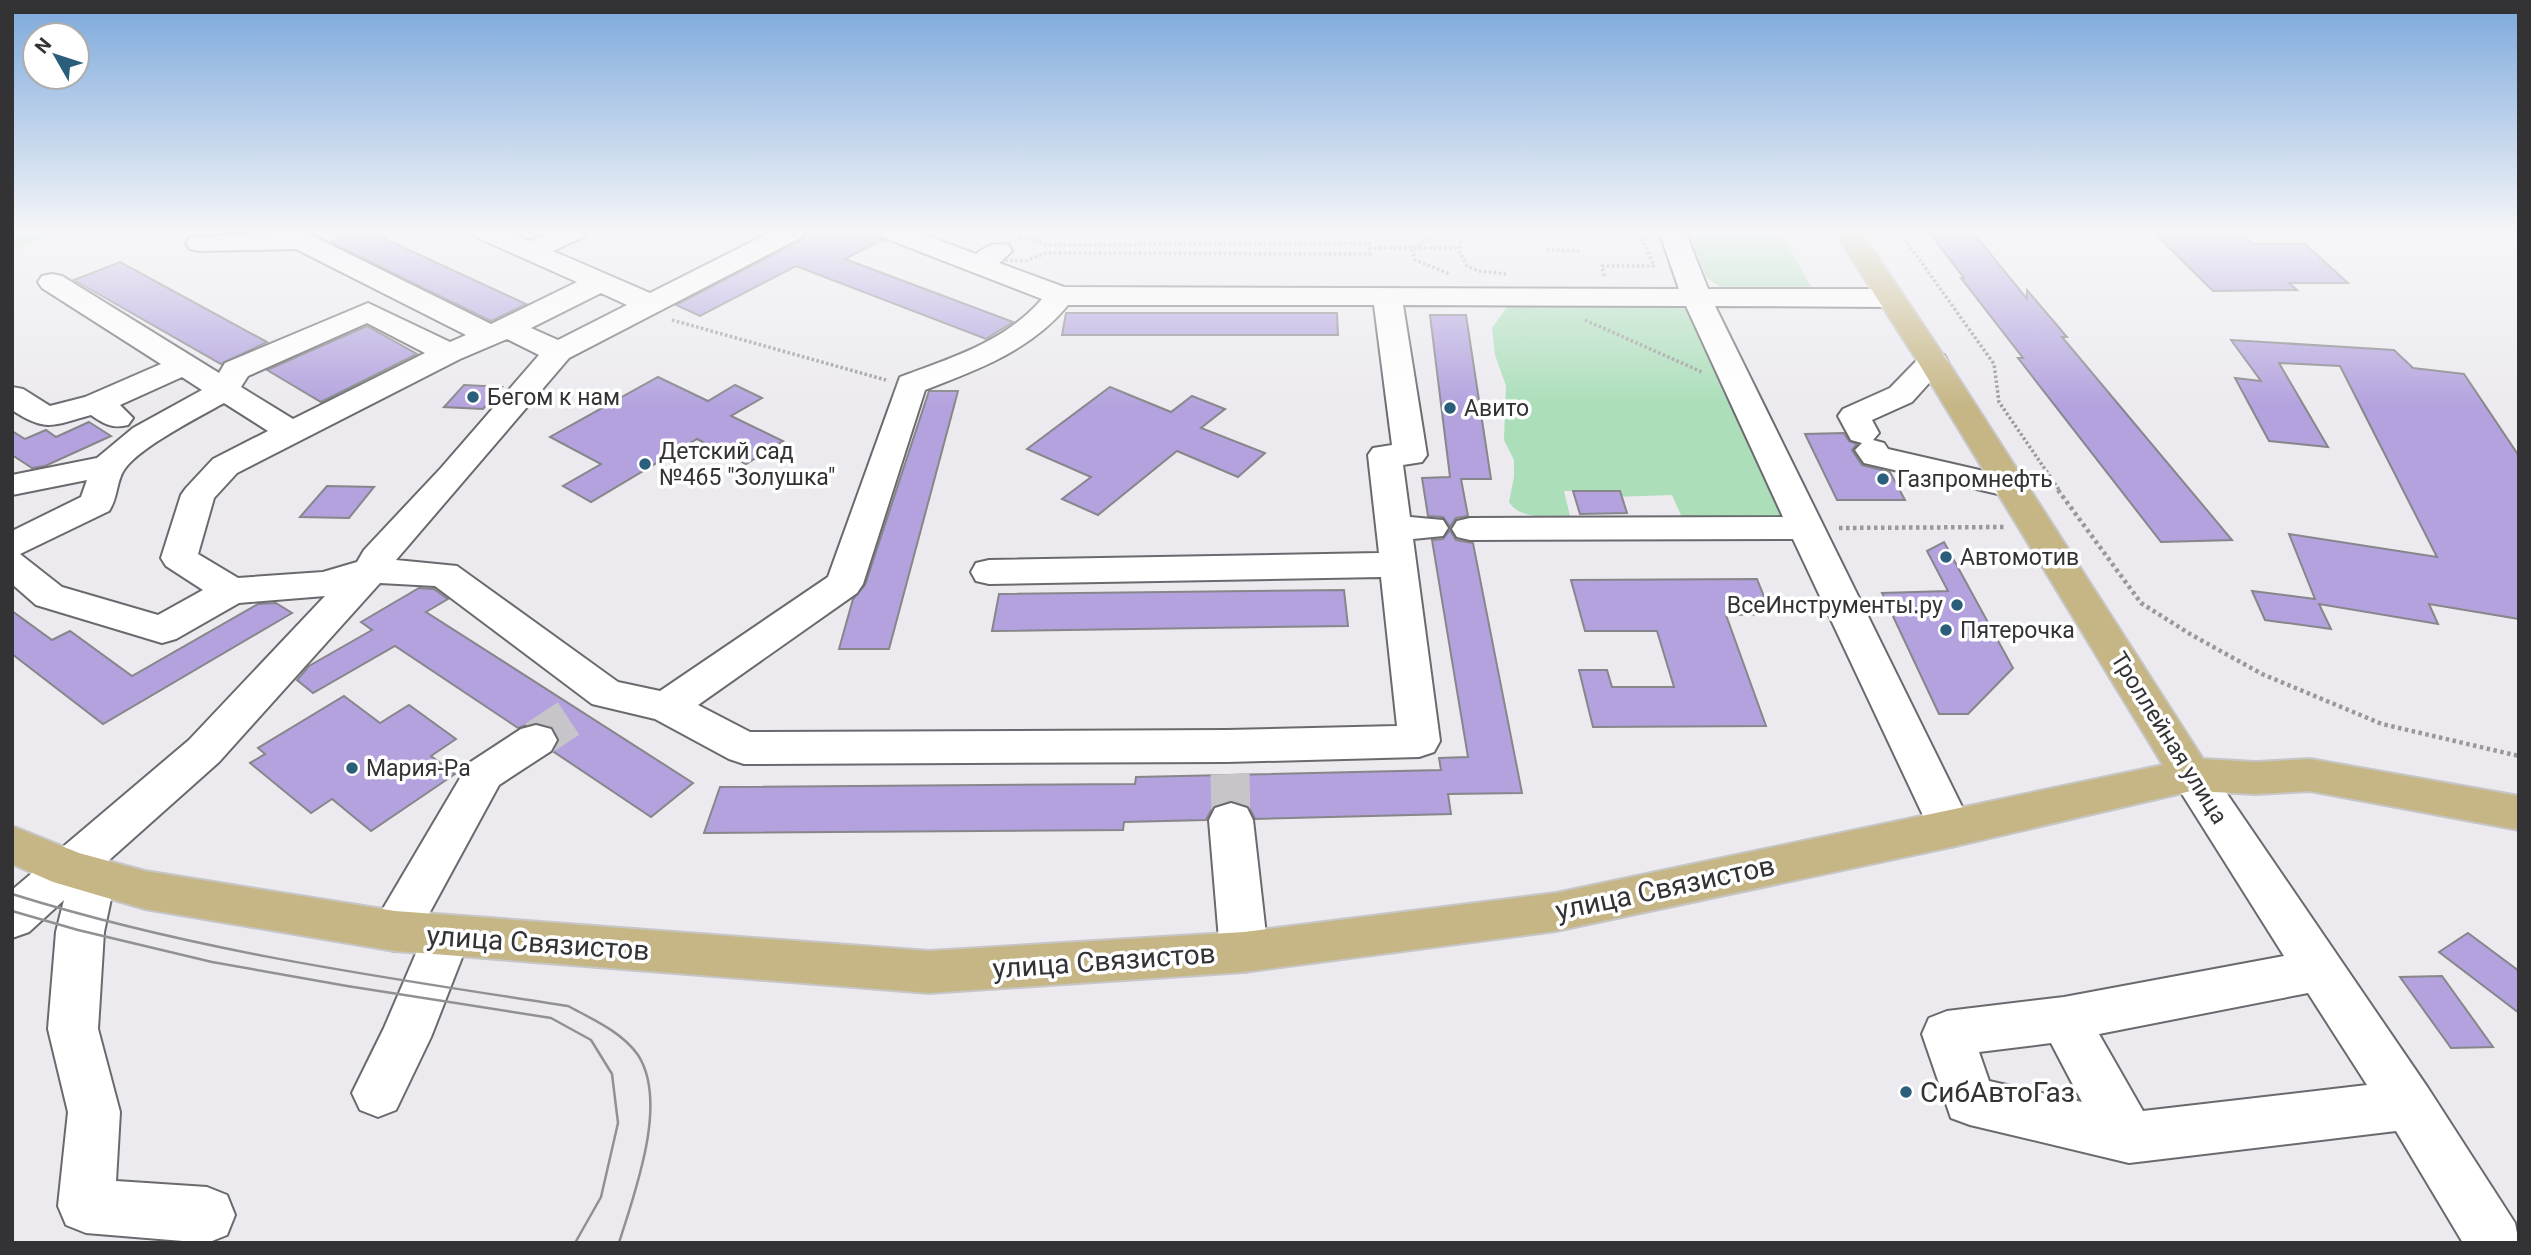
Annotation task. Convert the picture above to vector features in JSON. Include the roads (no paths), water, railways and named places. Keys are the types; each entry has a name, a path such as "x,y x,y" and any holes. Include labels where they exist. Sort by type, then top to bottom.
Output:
{"main road":[{"name":"Троллейная улица","path":"1885,290 1933,362 2191,775"},
{"name":"улица Связистов","path":"12,844 81,872 145,890 395,931 929,972 1244,952 1556,912 1951,829 2191,775 2256,778 2310,775 2519,813"}],"street":[{"path":"64,290 292,432"},
{"path":"407,290 497,331 558,352"},
{"path":"232,591 179,558 198,495 225,466 449,353 584,290"},
{"path":"617,290 652,305"},
{"path":"12,918 81,872 204,751 371,570 377,558 453,475 558,352 681,290"},
{"path":"1050,290 1060,296 1890,298"},
{"path":"1694,290 1951,829"},
{"path":"666,707 844,584 911,384 1004,348 1044,318 1060,296"},
{"path":"12,564 48,596 162,630 232,591 325,583 371,570 444,575 593,702 666,707 744,748 1228,760 1419,741 1407,541 1385,455 1410,455 1387,297"},
{"path":"12,485 108,466 145,435 224,390 236,370 368,312 449,353"},
{"path":"1933,362 1901,395 1854,416 1876,456 2011,487"},
{"path":"12,396 45,417 96,404 184,365"},
{"path":"96,404 145,435"},
{"path":"12,545 97,503 108,466"},
{"path":"1470,528 1806,528"},
{"path":"989,572 1407,541"},
{"path":"395,931 484,774 536,740"},
{"name":"Троллейная улица","path":"2191,775 2409,1105 2495,1243"},
{"path":"1231,820 1244,952"},
{"path":"81,872 80,932 72,1029 94,1112 86,1206 207,1214"},
{"path":"378,1093 406,1037 446,937"},
{"path":"2320,971 2064,1019 1947,1034 1970,1101 2129,1139 2409,1105"},
{"path":"2064,1019 2129,1139"}],"tunnel":[{"path":"536,740 580,711"},
{"path":"1230,774 1231,820"}],"tram line":[{"path":"12,894 80,914 218,947 357,973 568,1006 596,1021 624,1039 638,1055 647,1075 650,1098 646,1149 619,1243"},
{"path":"12,911 78,930 212,962 551,1018 591,1040 612,1074 618,1123 601,1197 575,1243"}],"place":[{"name":"Бегом к нам","path":"473,397"},
{"name":"Авито","path":"1450,408"},
{"name":"Детский сад №465 \"Золушка\"","path":"645,464"},
{"name":"Газпромнефть","path":"1883,479"},
{"name":"Автомотив","path":"1946,557"},
{"name":"ВсеИнструменты.ру","path":"1957,605"},
{"name":"Пятерочка","path":"1946,630"},
{"name":"Мария-Ра","path":"352,768"},
{"name":"СибАвтоГаз","path":"1906,1092"}]}
